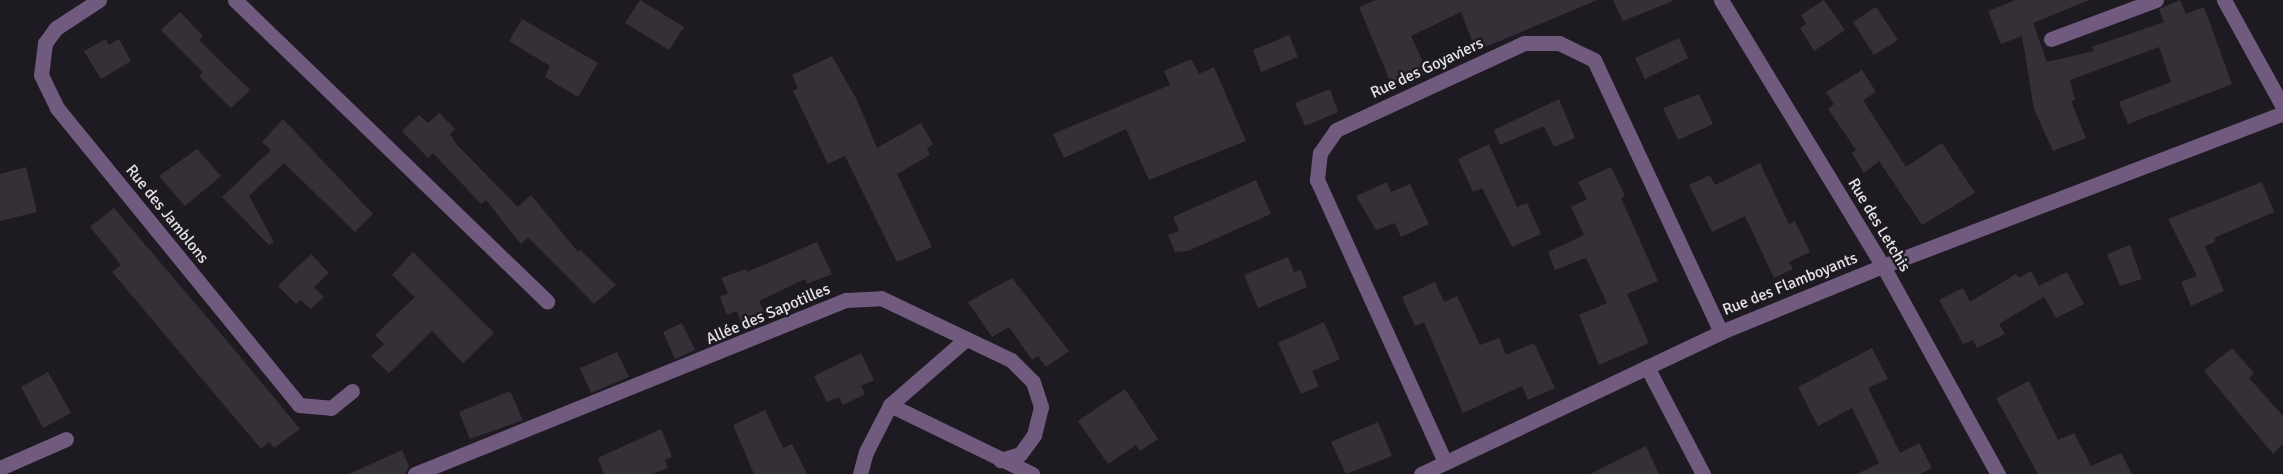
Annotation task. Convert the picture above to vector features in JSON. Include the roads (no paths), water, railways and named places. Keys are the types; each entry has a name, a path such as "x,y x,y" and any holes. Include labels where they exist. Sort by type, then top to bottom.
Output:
{"street":[{"name":"Rue des Jamblons","path":"99,0 56,28 45,43 41,75 57,108 299,405 331,408 352,391"},
{"path":"235,0 547,301"},
{"name":"Rue des Letchis","path":"1721,0 1883,266 1998,474"},
{"path":"2051,39 2156,0"},
{"path":"2224,0 2283,107"},
{"name":"Rue des Goyaviers","path":"1445,462 1317,180 1320,153 1336,130 1524,43 1558,43 1594,60 1721,332"},
{"name":"Rue des Flamboyants","path":"1421,474 1721,332 1883,266 2283,112"},
{"name":"Allée des Sapotilles","path":"420,473 846,300 881,298 1011,360 1033,382 1041,407 1034,435 1020,454 1000,460"},
{"path":"860,474 866,452 890,405 966,339"},
{"path":"1647,367 1703,474"},
{"path":"890,405 1032,474"},
{"path":"0,468 66,439"}]}
